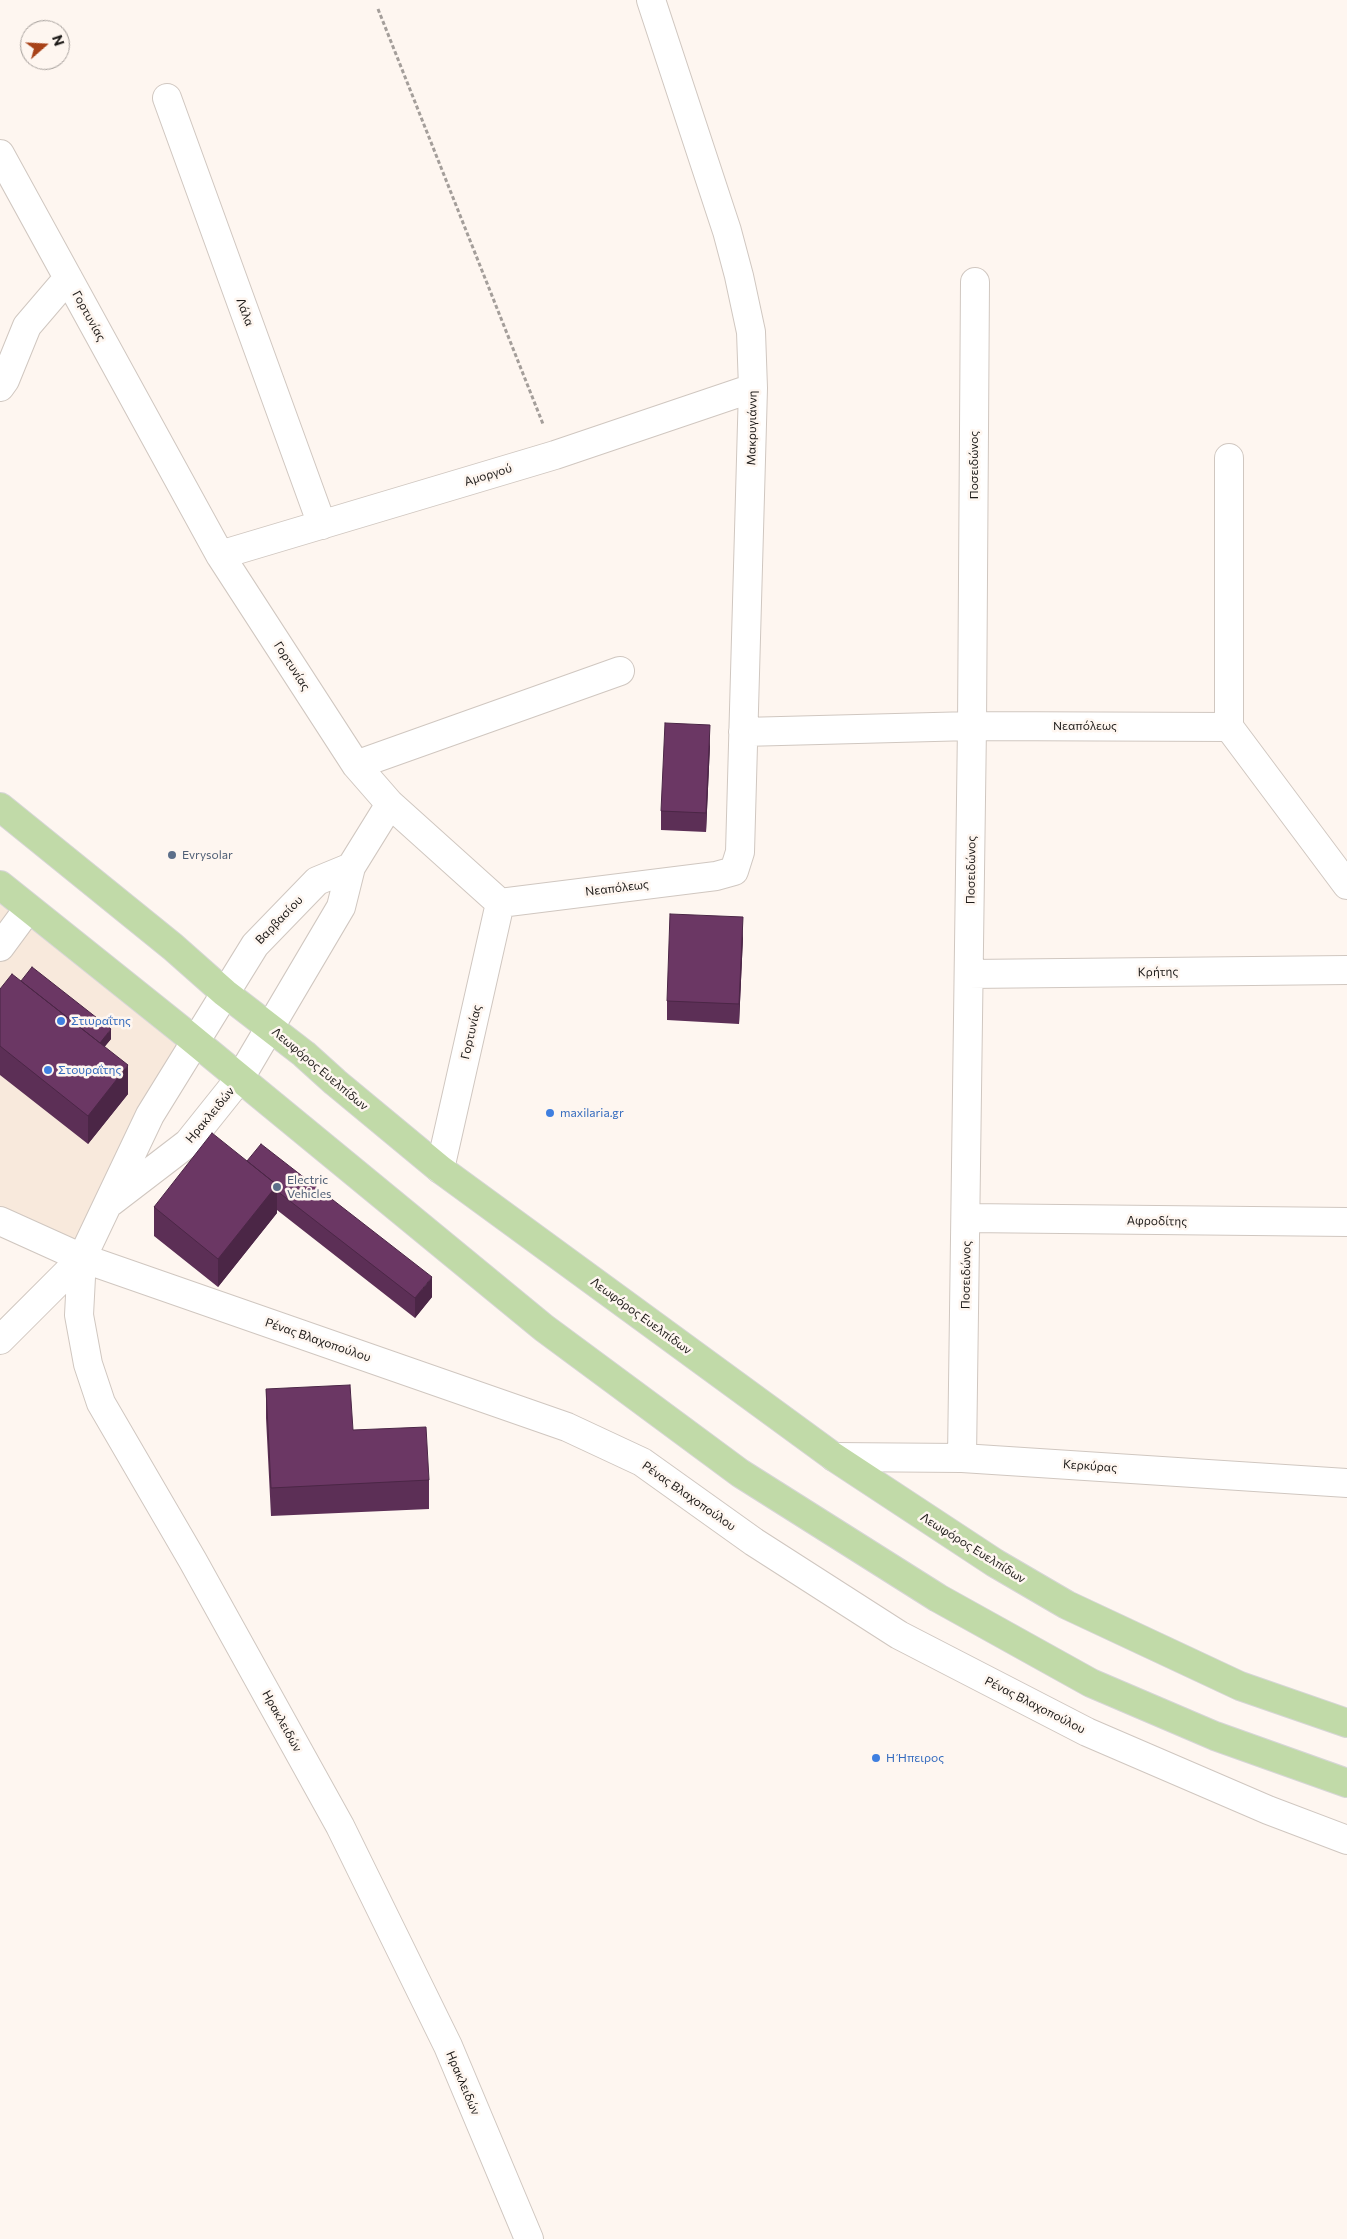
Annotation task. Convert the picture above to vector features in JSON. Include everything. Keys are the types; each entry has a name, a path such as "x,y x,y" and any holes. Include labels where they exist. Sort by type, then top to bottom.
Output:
{"main road":[{"name":"Λεωφόρος Ευελπίδων","path":"0,807 173,947 225,993 271,1028 440,1169 834,1458 995,1563 1067,1605 1240,1686 1347,1723"},
{"path":"0,885 240,1078 544,1328 740,1473 938,1598 1091,1683 1215,1736 1347,1784"}],"street":[{"name":"Μακρυγιάννη","path":"651,0 739,276 751,332 753,388 744,732 740,852 734,871"},
{"name":"Λάλα","path":"167,98 322,525"},
{"name":"Γορτυνίας","path":"0,154 220,556 356,765 390,804 500,903 440,1169"},
{"path":"0,387 6,380 27,326 68,278"},
{"name":"Ποσειδώνος","path":"962,1458 967,1218 974,282"},
{"name":"Αμοργού","path":"220,556 555,455 753,388"},
{"path":"1229,458 1229,727 1347,885"},
{"path":"356,765 620,671"},
{"name":"Νεαπόλεως","path":"744,732 972,726 1229,727"},
{"path":"271,1028 340,907 351,867 390,804"},
{"name":"Βαρβασίου","path":"225,993 255,946 317,881 351,867"},
{"name":"Νεαπόλεως","path":"500,903 716,876 734,871"},
{"path":"0,947 28,909"},
{"name":"Κρήτης","path":"969,974 1347,970"},
{"name":"Ηρακλειδών","path":"225,993 150,1115 82,1258 79,1315 88,1364 101,1403 194,1560 340,1826 448,2046 529,2239"},
{"name":"Ηρακλειδών","path":"108,1205 188,1143 240,1078 271,1028"},
{"name":"Αφροδίτης","path":"967,1218 1347,1222"},
{"name":"Ρένας Βλαχοπούλου","path":"0,1221 82,1258 567,1427 642,1462 754,1542 899,1635 1087,1732 1268,1810 1347,1840"},
{"path":"0,1340 82,1258"},
{"name":"Κερκύρας","path":"834,1458 962,1458 1347,1483"}],"path":[{"path":"378,9 555,455"}],"shaded area":[{"path":"0,890 184,1033 82,1258 0,1219"}],"building":[{"path":"665,723 710,725 706,813 661,811"},
{"path":"670,914 743,917 739,1004 667,1001"},
{"path":"32,967 111,1029 100,1043 21,981"},
{"name":"Στουραΐτης","path":"12,974 128,1065 88,1116 0,1046 0,989"},
{"path":"212,1133 277,1185 218,1259 154,1207"},
{"path":"261,1144 432,1277 415,1298 277,1191 277,1185 247,1161"},
{"path":"350,1385 353,1430 426,1427 429,1480 271,1488 266,1389"}],"place":[{"name":"Evrysolar","path":"172,855"},
{"name":"Στιυραΐτης","path":"61,1021"},
{"name":"Στουραΐτης","path":"48,1070"},
{"name":"maxilaria.gr","path":"550,1113"},
{"name":"Electric Vehicles","path":"277,1187"},
{"name":"Η Ήπειρος","path":"876,1758"}]}
